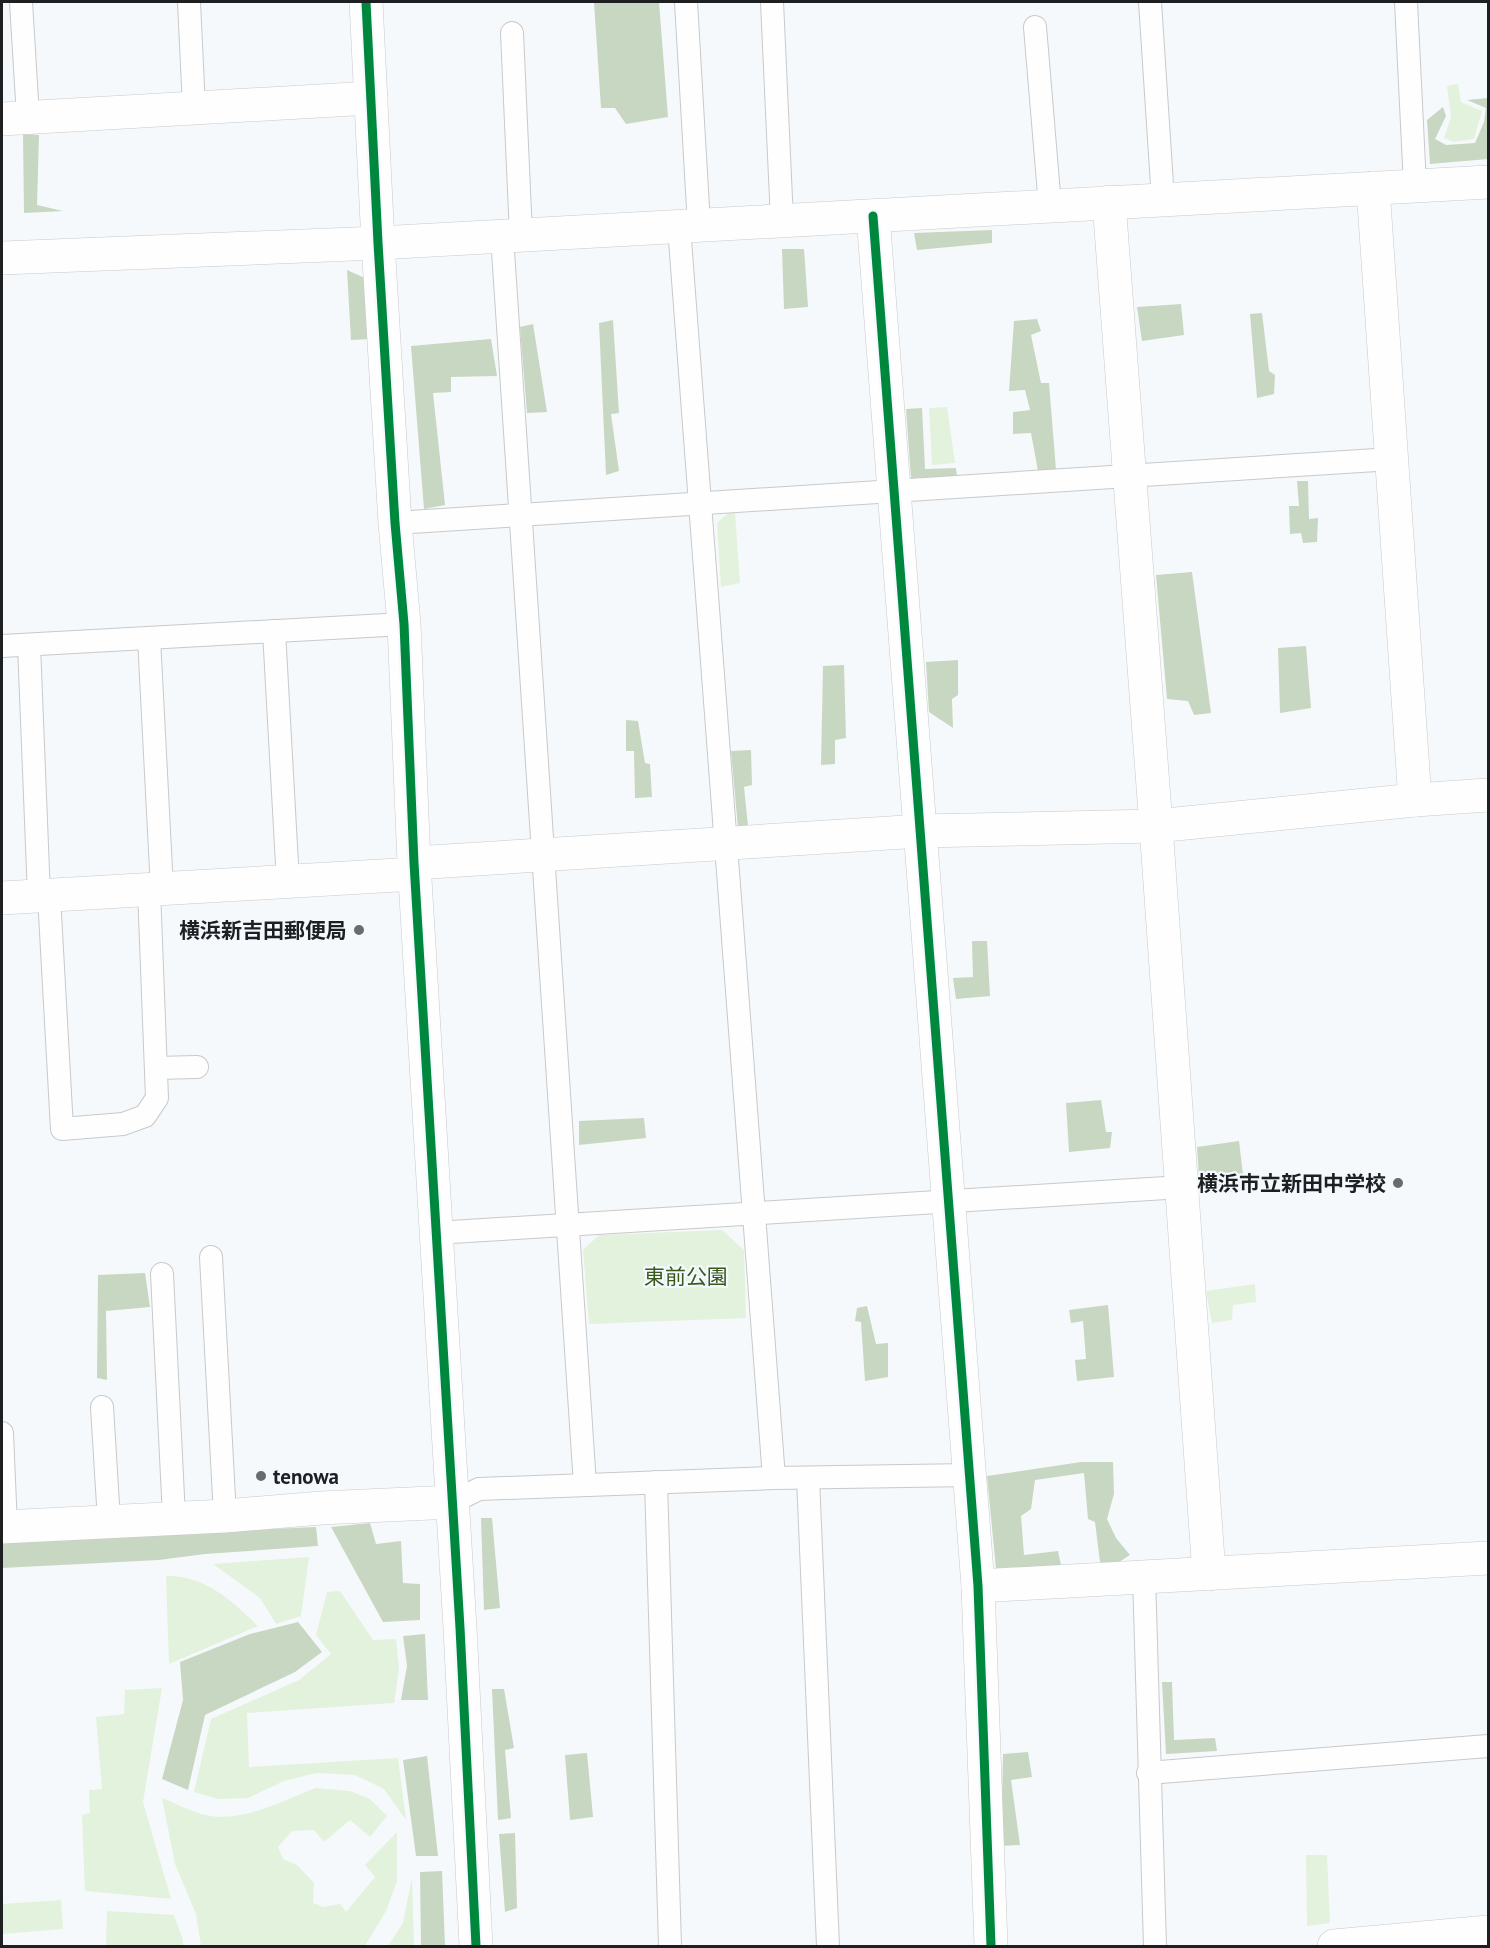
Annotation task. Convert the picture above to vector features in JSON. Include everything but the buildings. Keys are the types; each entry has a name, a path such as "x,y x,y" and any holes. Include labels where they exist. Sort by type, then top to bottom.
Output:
{"street":[{"path":"366,2 395,523 404,624 414,868 453,1502 476,1947"},
{"path":"15,118 371,98"},
{"path":"2,258 378,243 1488,182"},
{"path":"1373,188 1415,800"},
{"path":"1108,202 1156,826 1209,1574"},
{"path":"873,216 971,1475 978,1586 991,1947"},
{"path":"2,898 288,882 543,854 921,831 1156,826 1415,800 1488,795"},
{"path":"4,1527 453,1502"},
{"path":"978,1586 1488,1558"},
{"path":"1334,1947 1488,1932"}],"lane":[{"path":"15,118 21,2"},
{"path":"189,2 194,108"},
{"path":"686,2 689,226 700,503 774,1478"},
{"path":"772,2 782,221"},
{"path":"1150,2 1163,200"},
{"path":"1406,2 1415,186"},
{"path":"1035,27 1050,206"},
{"path":"512,33 512,236 521,515 585,1485"},
{"path":"395,523 1392,459"},
{"path":"2,646 404,624"},
{"path":"274,631 288,882"},
{"path":"29,645 44,896 62,1130 123,1124 145,1116 157,1098 156,889 149,638"},
{"path":"156,1068 197,1067"},
{"path":"435,1233 1182,1187"},
{"path":"211,1257 225,1516"},
{"path":"162,1274 174,1517"},
{"path":"102,1407 109,1521"},
{"path":"2,1433 4,1527"},
{"path":"453,1502 479,1489 774,1478 971,1475"},
{"path":"808,1478 828,1947"},
{"path":"656,1482 670,1947"},
{"path":"1144,1576 1148,1773 1155,1947"},
{"path":"1148,1773 1488,1746"}],"green space":[{"path":"594,2 659,2 668,117 626,124 615,108 601,108"},
{"path":"1458,84 1461,102 1482,111 1474,139 1453,142 1444,138 1451,117 1447,86"},
{"path":"1488,98 1488,159 1430,164 1427,120 1443,107 1446,116 1435,139 1446,145 1475,143 1484,122 1486,108 1467,100"},
{"path":"23,134 39,135 37,205 63,211 24,213"},
{"path":"992,230 992,243 917,250 914,233"},
{"path":"782,249 804,249 808,307 784,309"},
{"path":"347,270 365,278 370,339 351,340"},
{"path":"1181,304 1184,335 1142,341 1137,307"},
{"path":"1262,313 1269,371 1275,375 1274,394 1257,398 1250,314"},
{"path":"1037,319 1041,331 1031,335 1041,383 1049,383 1056,470 1038,471 1031,433 1013,434 1013,412 1030,410 1025,390 1009,391 1014,321"},
{"path":"613,320 619,413 611,414 619,471 606,475 599,323"},
{"path":"533,324 547,412 527,413 520,327"},
{"path":"491,339 497,376 451,377 451,392 433,393 445,505 424,509 411,346"},
{"path":"947,407 955,463 932,465 929,408"},
{"path":"922,408 925,469 956,468 957,476 911,478 906,409"},
{"path":"1297,481 1308,481 1309,519 1318,518 1317,542 1303,543 1301,533 1290,534 1289,506 1299,506"},
{"path":"735,512 740,583 721,587 717,523 728,513"},
{"path":"1192,572 1211,713 1194,715 1188,701 1167,699 1156,575"},
{"path":"1306,646 1311,708 1280,713 1278,648"},
{"path":"958,660 958,695 952,699 953,728 929,712 926,662"},
{"path":"844,665 846,738 835,740 835,764 821,765 823,666"},
{"path":"626,720 638,721 645,763 650,764 652,797 635,798 634,751 626,751"},
{"path":"751,750 752,785 744,787 748,826 738,828 731,751"},
{"path":"972,941 987,941 990,996 956,999 953,978 973,977"},
{"path":"1101,1100 1106,1132 1112,1132 1110,1148 1069,1152 1066,1103"},
{"path":"644,1118 646,1138 579,1145 579,1121"},
{"path":"1239,1141 1245,1191 1200,1193 1197,1147"},
{"name":"東前公園","path":"722,1230 744,1250 746,1318 589,1324 583,1250 599,1235"},
{"path":"145,1273 150,1307 106,1311 107,1380 97,1378 98,1275"},
{"path":"1255,1284 1256,1302 1233,1305 1232,1320 1212,1323 1206,1291"},
{"path":"1108,1305 1114,1377 1077,1381 1075,1360 1086,1359 1083,1321 1071,1323 1069,1310"},
{"path":"867,1306 876,1344 888,1343 888,1377 865,1381 861,1322 855,1321 857,1308"},
{"path":"1081,1462 1113,1462 1114,1494 1107,1519 1116,1538 1130,1555 1119,1562 1100,1562 1095,1522 1088,1519 1084,1473 1035,1480 1031,1509 1021,1516 1024,1555 1058,1551 1061,1565 996,1569 987,1476"},
{"path":"481,1518 492,1518 500,1608 484,1610"},
{"path":"370,1523 376,1544 401,1541 403,1583 420,1584 420,1620 383,1622 331,1527"},
{"path":"316,1527 318,1546 205,1554 159,1560 2,1568 2,1541"},
{"path":"309,1557 301,1616 276,1624 260,1598 213,1564"},
{"path":"166,1576 193,1580 217,1591 258,1626 169,1664"},
{"path":"340,1591 373,1640 396,1639 399,1669 394,1703 247,1713 249,1767 398,1758 406,1820 384,1789 355,1775 316,1773 284,1781 248,1798 218,1799 194,1792 211,1719 299,1680 331,1654 316,1635 327,1592"},
{"path":"298,1622 322,1652 295,1672 205,1715 188,1790 162,1779 183,1700 180,1662 250,1634"},
{"path":"425,1634 428,1700 401,1700 407,1666 403,1636"},
{"path":"1162,1682 1172,1682 1174,1740 1215,1738 1217,1751 1166,1754"},
{"path":"162,1688 143,1802 171,1899 85,1891 82,1815 90,1813 89,1790 102,1789 96,1717 124,1714 125,1690"},
{"path":"492,1689 504,1689 514,1748 505,1750 511,1818 498,1820"},
{"path":"1028,1752 1032,1777 1011,1780 1020,1845 1001,1846 1003,1754"},
{"path":"587,1753 593,1817 570,1820 565,1755"},
{"path":"427,1756 438,1856 416,1856 403,1760"},
{"path":"316,1788 350,1791 370,1799 387,1816 370,1837 350,1820 324,1842 314,1830 292,1831 278,1847 283,1859 297,1865 314,1883 313,1903 324,1907 340,1904 346,1912 375,1877 365,1865 397,1832 397,1881 386,1911 365,1946 201,1946 196,1914 175,1864 162,1798 191,1811 216,1817 260,1810"},
{"path":"515,1833 517,1908 505,1912 499,1834"},
{"path":"1306,1855 1327,1855 1330,1923 1307,1926"},
{"path":"442,1871 445,1946 421,1946 420,1872"},
{"path":"412,1877 414,1946 388,1946 403,1923"},
{"path":"61,1900 63,1929 2,1934 2,1904"},
{"path":"107,1911 174,1915 183,1946 106,1946"}],"cycle path":[{"path":"366,2 395,523 404,624 414,863 460,1628 476,1946"},
{"path":"873,216 978,1586 991,1946"}],"place":[{"name":"横浜新吉田郵便局","path":"359,930"},
{"name":"横浜市立新田中学校","path":"1398,1183"},
{"name":"tenowa","path":"261,1476"}]}
